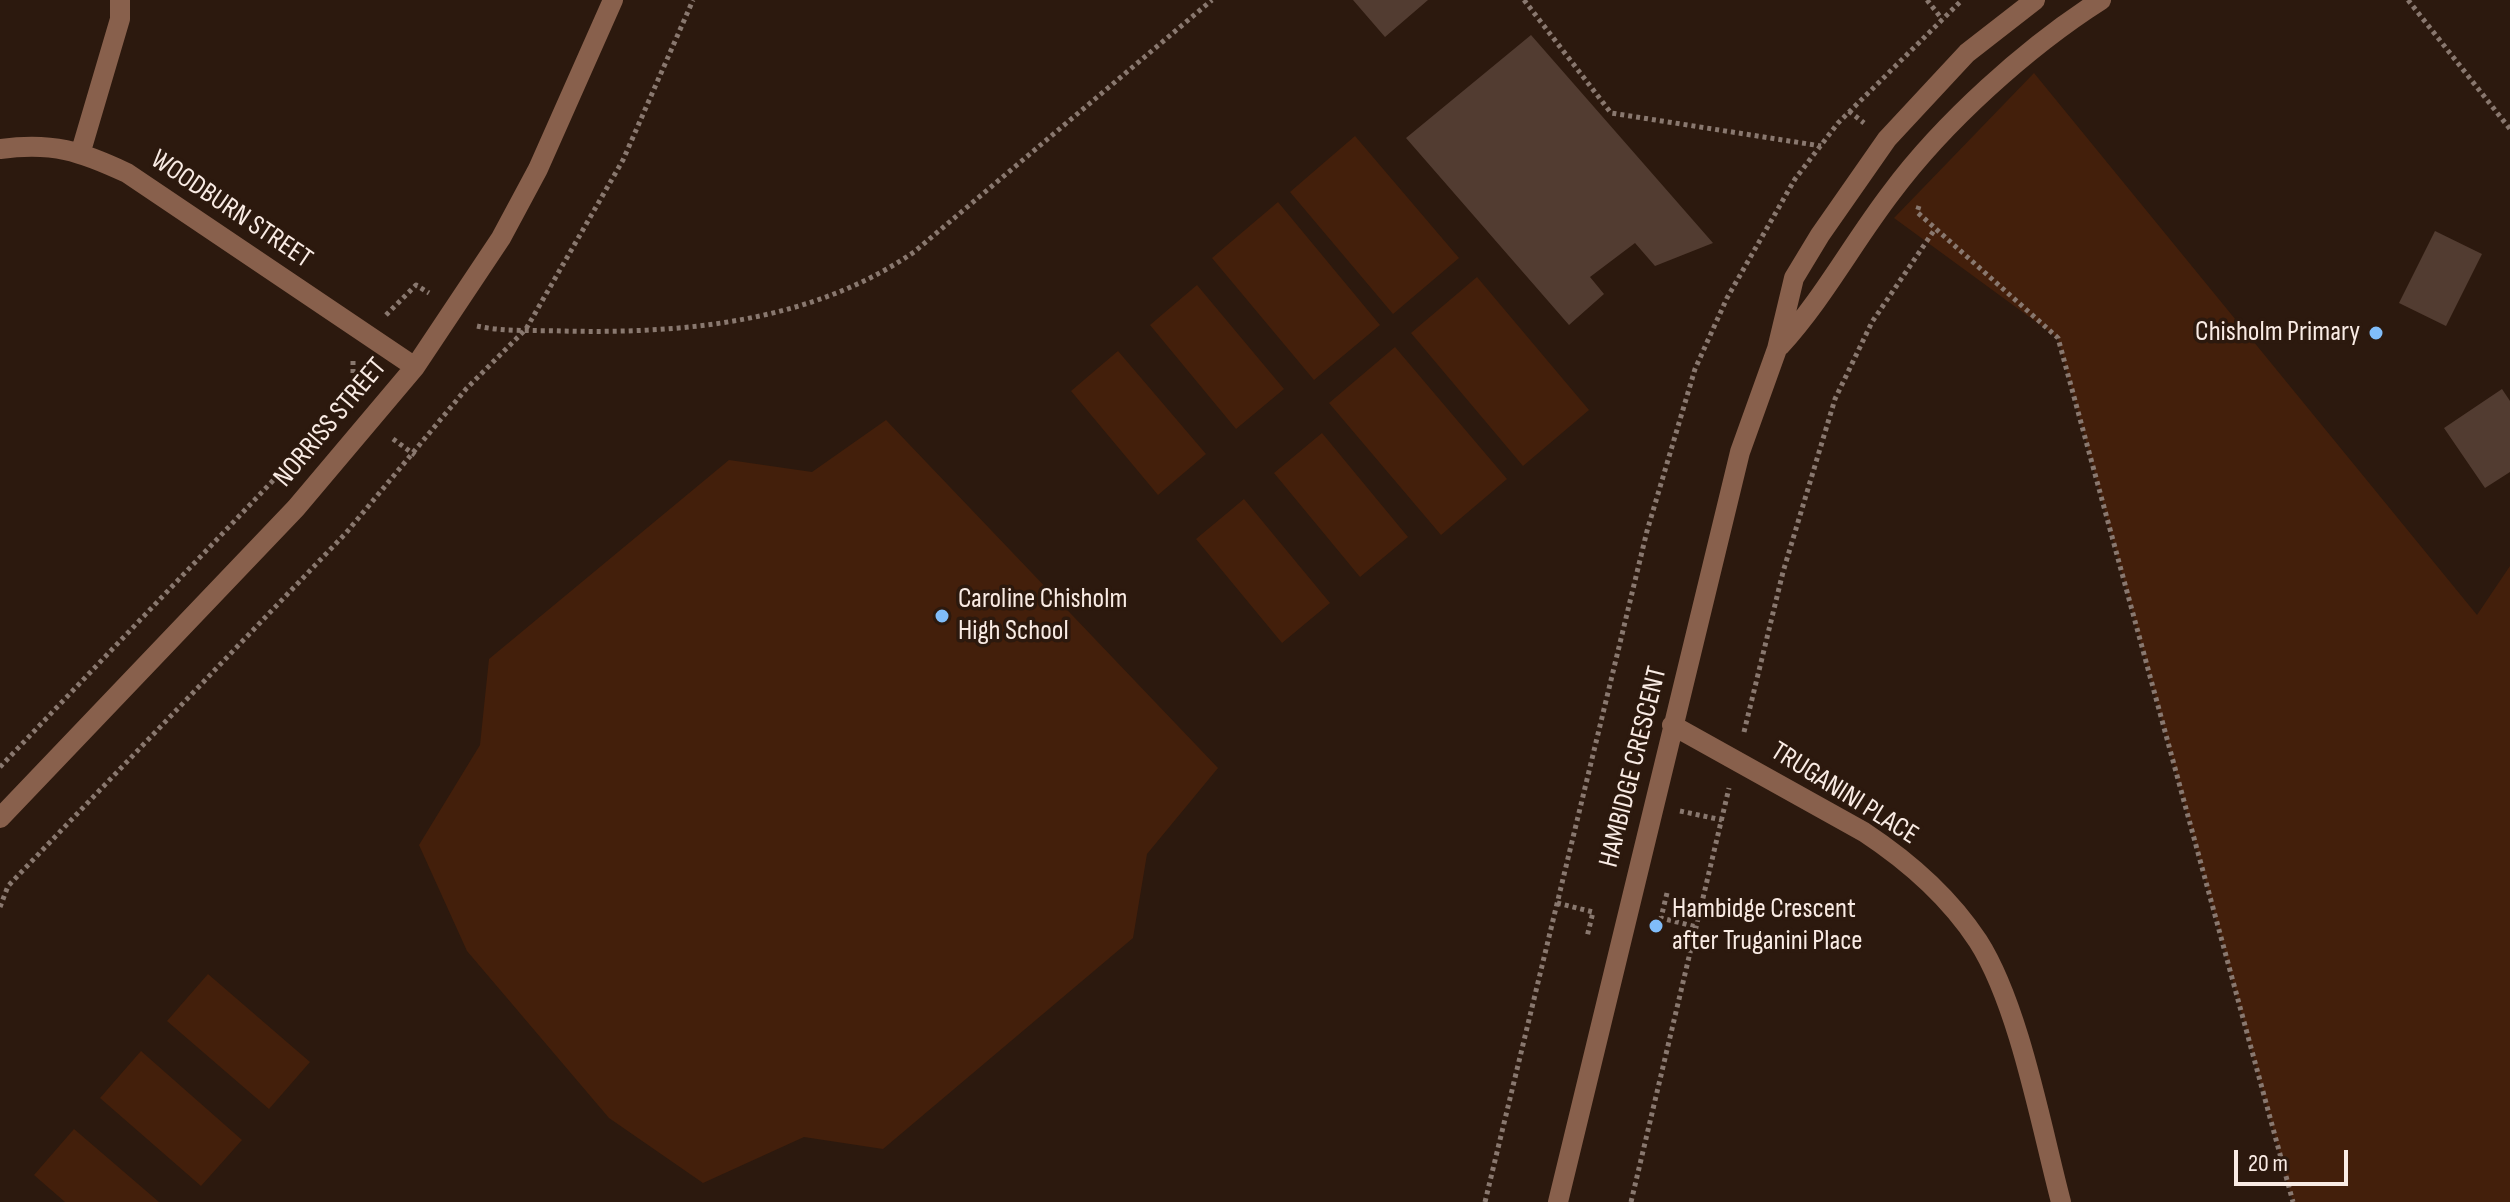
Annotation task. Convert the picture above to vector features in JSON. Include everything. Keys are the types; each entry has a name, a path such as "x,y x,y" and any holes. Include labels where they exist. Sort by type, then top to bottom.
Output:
{"street":[{"path":"81,151 120,19 120,0"},
{"name":"NORRISS STREET","path":"0,818 296,508 415,367 501,238 538,169 613,0"},
{"name":"HAMBIDGE CRESCENT","path":"1558,1202 1740,452 1777,349 1794,278 1868,164 1967,53 2035,0"},
{"name":"HAMBIDGE CRESCENT","path":"1777,349 1812,310 1891,192 1917,161 2020,59 2101,0"},
{"name":"WOODBURN STREET","path":"0,149 29,145 81,151 127,173 415,367"},
{"name":"TRUGANINI PLACE","path":"1672,725 1891,849 1938,891 1977,940 1992,967 2013,1023 2061,1202"}],"path":[{"path":"0,907 2,889 346,533 466,389 526,329 623,160 693,0"},
{"path":"479,327 627,331 751,319 819,301 876,278 914,252 1212,0"},
{"path":"1524,0 1611,113 1822,146"},
{"path":"1927,0 1942,19"},
{"path":"1485,1202 1681,406 1727,298 1771,215 1843,117 1962,0"},
{"path":"2408,0 2510,129"},
{"path":"1922,199 1917,212 2058,338 2293,1202"},
{"path":"1631,1202 1783,572 1835,399 1872,322 1935,229"},
{"path":"343,403 353,383 352,352"},
{"path":"0,767 306,446"},
{"path":"1653,806 1722,820"},
{"path":"1667,893 1661,918 1697,927"},
{"path":"1557,903 1593,912 1587,937"}],"shaded area":[{"path":"2034,73 2477,615 2510,566 2510,1202 2293,1202 2058,338 1894,218"},
{"path":"1355,136 1459,258 1393,314 1290,192"},
{"path":"1278,202 1380,325 1314,380 1212,258"},
{"path":"1477,277 1589,410 1523,466 1411,333"},
{"path":"1197,285 1284,389 1236,429 1150,325"},
{"path":"1395,347 1507,479 1441,535 1329,403"},
{"path":"1118,351 1206,454 1158,495 1071,391"},
{"path":"886,420 1218,768 1147,854 1133,938 883,1149 804,1137 703,1183 609,1118 467,951 419,845 480,745 489,659 729,460 812,472"},
{"path":"1322,433 1408,537 1360,577 1274,473"},
{"path":"1244,499 1330,603 1282,643 1196,539"},
{"path":"208,974 310,1062 269,1109 167,1021"},
{"path":"141,1051 242,1140 201,1186 100,1098"},
{"path":"74,1129 159,1202 65,1202 34,1175"}],"building":[{"path":"1353,0 1428,0 1385,37"},
{"path":"1531,35 1713,243 1655,266 1635,243 1590,277 1604,294 1569,325 1406,138"},
{"path":"2435,231 2482,254 2446,326 2399,303"},
{"path":"2502,389 2510,401 2510,472 2485,488 2444,428"}],"place":[{"name":"Chisholm Primary","path":"2376,333"},
{"name":"Caroline Chisholm High School","path":"942,616"},
{"name":"Hambidge Crescent after Truganini Place","path":"1656,926"}]}
